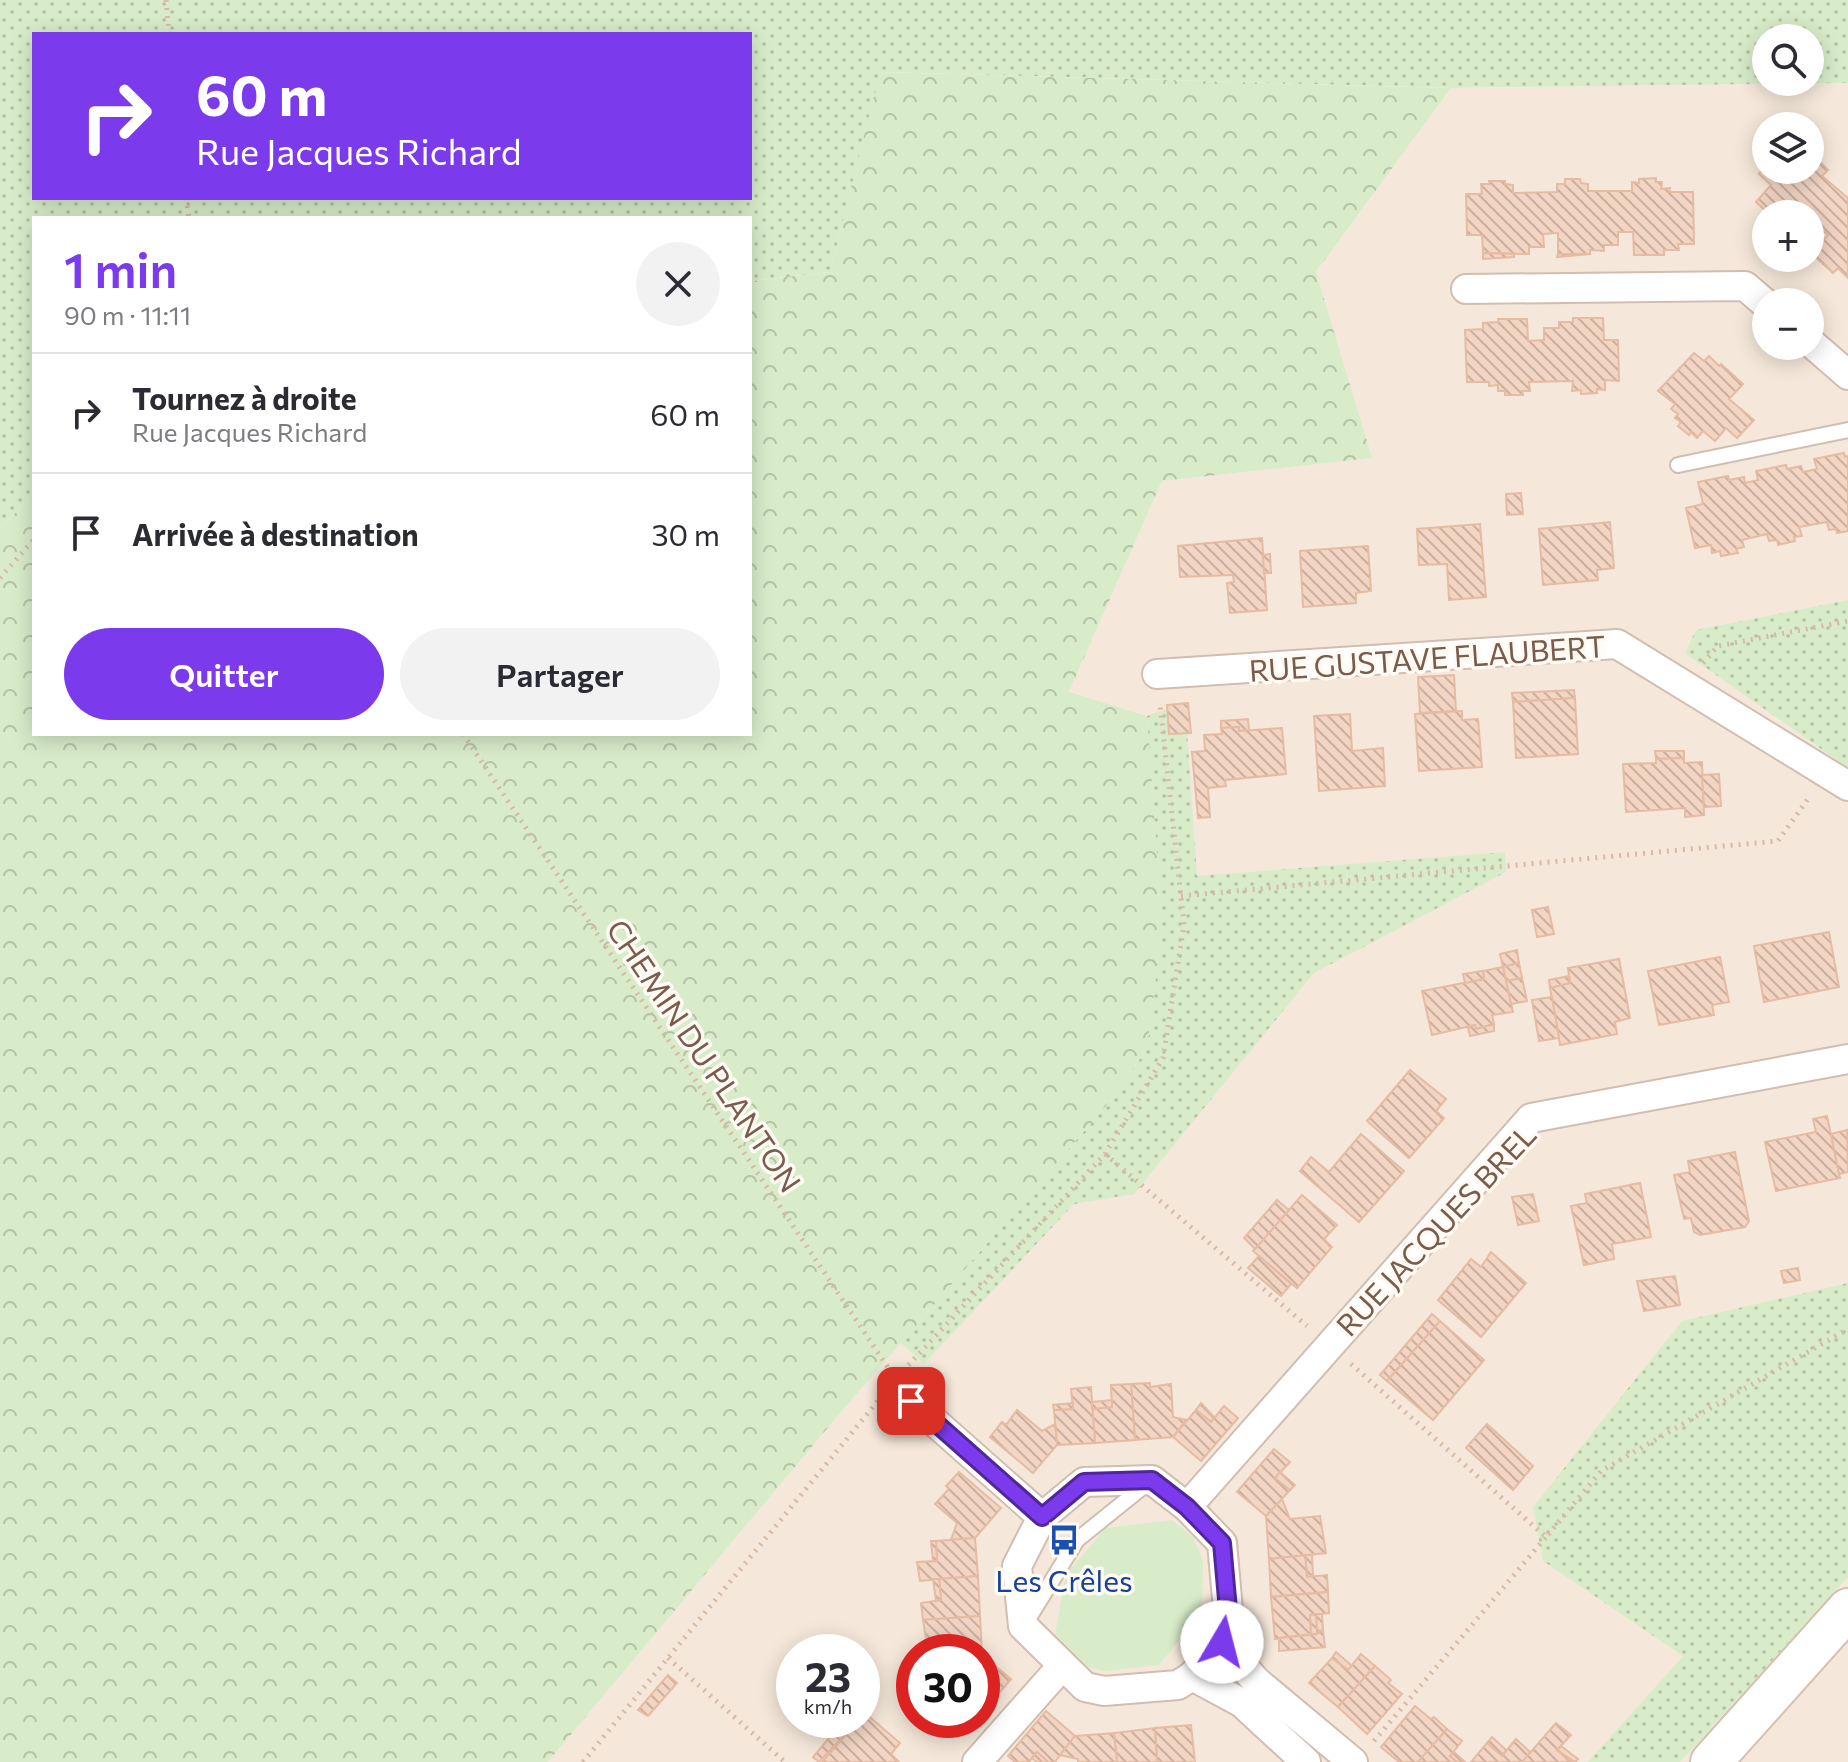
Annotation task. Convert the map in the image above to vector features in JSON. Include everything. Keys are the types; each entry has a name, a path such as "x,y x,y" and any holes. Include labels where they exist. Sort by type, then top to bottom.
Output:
{"main road":[{"path":"1711,1762 1848,1609"},
{"path":"1746,1762 1848,1639"}],"street":[{"path":"1466,289 1745,286 1752,292"},
{"path":"1824,354 1848,375"},
{"name":"RUE GUSTAVE FLAUBERT","path":"1157,674 1617,644 1837,779"},
{"name":"RUE JACQUES BREL","path":"1187,1507 1531,1118 1848,1059"},
{"path":"897,1391 1042,1517"},
{"path":"1152,1480 1187,1507 1222,1543 1229,1621 1222,1642 1192,1676 1178,1685 1104,1691 1085,1687 1023,1626 1017,1566 1042,1517 1084,1482 1152,1480"},
{"path":"1222,1642 1256,1681 1360,1756"},
{"path":"977,1762 1062,1666"},
{"path":"1192,1676 1242,1703 1306,1762"}],"lane":[{"path":"1678,465 1848,430"},
{"path":"1023,1626 1077,1540 1152,1480"}],"path":[{"path":"166,0 169,32"},
{"path":"0,578 32,541"},
{"path":"1684,685 1718,646 1848,621"},
{"path":"583,1762 897,1391 1105,1154 1163,1058 1184,925 1157,674"},
{"name":"CHEMIN DU PLANTON","path":"464,736 897,1391"},
{"path":"1181,896 1778,841 1837,779"},
{"path":"1105,1154 1546,1537"},
{"path":"1360,1756 1601,1471 1848,1329"},
{"path":"668,1658 785,1762"}],"shaded area":[{"path":"1824,83 1848,83 1848,1762 548,1762 831,1424 1116,1094 1147,1048 1069,692 1162,481 1371,458 1316,272 1451,88 1752,84 1752,96 1824,96"}],"green space":[{"path":"0,0 1848,0 1848,83 1824,83 1824,24 1752,24 1752,84 1451,88 881,72 830,272 752,281 752,216 32,216 32,498 0,527"},
{"path":"880,72 1451,88 1316,272 1372,458 1162,481 1069,692 1147,716 1162,926 1147,1048 1116,1094 831,1424 548,1762 0,1762 0,527 32,498 32,736 752,736 752,281 830,272"},
{"path":"1848,600 1848,768 1685,653 1696,630"},
{"path":"1185,702 1197,876 1505,852 1506,872 1314,973 1134,1194 1074,1204 924,1364 901,1343 1116,1094 1147,1048 1162,926 1147,716"},
{"path":"1848,1283 1848,1577 1680,1762 1588,1762 1683,1656 1543,1561 1533,1507 1682,1321"},
{"path":"1172,1520 1193,1537 1203,1560 1202,1612 1159,1665 1104,1671 1088,1667 1055,1634 1066,1574 1106,1528"}],"building":[{"path":"1656,178 1656,182 1662,182 1661,189 1693,192 1694,244 1678,244 1679,250 1664,250 1664,255 1634,255 1633,232 1618,232 1618,245 1604,245 1604,251 1558,254 1558,233 1543,234 1544,247 1529,247 1529,254 1483,253 1482,235 1467,235 1466,194 1482,194 1481,184 1490,184 1489,181 1505,181 1505,184 1513,185 1513,193 1557,192 1557,184 1565,184 1565,179 1580,179 1581,183 1588,184 1588,191 1632,191 1632,182"},
{"path":"1824,178 1848,198 1848,278 1838,268 1833,273 1824,265 1824,239 1828,235 1824,232 1824,200 1758,200 1771,185 1824,184"},
{"path":"1483,253 1514,254 1514,257 1483,259"},
{"path":"1558,254 1590,254 1557,257"},
{"path":"1573,318 1603,318 1604,340 1618,340 1619,381 1605,380 1605,390 1581,394 1581,390 1572,391 1573,381 1529,382 1530,391 1522,391 1523,395 1505,395 1505,391 1498,391 1498,385 1467,382 1465,330 1483,329 1483,323 1498,322 1498,319 1527,319 1528,341 1544,340 1544,328 1559,328 1559,322 1573,322"},
{"path":"1694,353 1704,361 1709,356 1743,384 1729,399 1754,420 1737,438 1726,428 1715,441 1703,431 1697,438 1691,432 1689,435 1678,426 1681,422 1675,418 1678,414 1671,409 1675,404 1658,391"},
{"path":"1844,453 1845,457 1848,456 1848,531 1837,533 1836,529 1829,530 1827,522 1799,527 1802,536 1778,545 1777,540 1769,541 1767,534 1742,540 1744,547 1736,549 1738,553 1721,556 1720,551 1712,553 1711,545 1695,548 1686,508 1703,504 1698,482 1728,476 1729,480 1744,477 1745,483 1758,480 1756,471 1786,465 1787,469 1801,466 1803,472 1817,469 1814,459"},
{"path":"1521,493 1523,514 1507,515 1506,494"},
{"path":"1610,522 1614,568 1597,570 1598,580 1543,585 1539,529"},
{"path":"1480,524 1486,597 1449,600 1447,564 1419,565 1417,529"},
{"path":"1262,538 1267,610 1230,613 1227,583 1234,582 1233,575 1180,577 1178,546"},
{"path":"1368,546 1371,591 1356,593 1356,603 1303,607 1300,551"},
{"path":"1270,554 1271,573 1264,573 1263,555"},
{"path":"1454,675 1456,711 1420,713 1418,677"},
{"path":"1574,690 1575,698 1513,702 1512,693"},
{"path":"1575,698 1578,754 1516,758 1513,702"},
{"path":"1188,703 1191,733 1169,734 1167,705"},
{"path":"1462,711 1462,720 1478,719 1482,767 1419,771 1415,714"},
{"path":"1350,714 1352,751 1383,748 1385,786 1319,791 1314,716"},
{"path":"1248,719 1249,730 1221,728 1221,721"},
{"path":"1239,727 1239,731 1282,728 1286,774 1225,780 1226,786 1208,788 1210,817 1198,818 1192,752 1205,751 1204,735 1222,734 1221,728"},
{"path":"1655,751 1684,751 1684,758 1656,759"},
{"path":"1684,758 1684,763 1702,762 1704,815 1685,817 1685,808 1626,812 1623,764"},
{"path":"1719,774 1721,806 1704,807 1702,775"},
{"path":"1548,907 1554,934 1537,937 1532,910"},
{"path":"1829,932 1839,987 1764,1002 1754,946"},
{"path":"1517,950 1519,963 1503,967 1500,954"},
{"path":"1720,957 1729,1002 1712,1005 1714,1015 1659,1025 1648,971"},
{"path":"1619,959 1630,1018 1615,1022 1617,1034 1560,1045 1550,988 1570,983 1568,968"},
{"path":"1519,963 1522,978 1506,981 1503,967"},
{"path":"1503,967 1513,1012 1492,1015 1494,1024 1432,1035 1422,991 1484,979 1483,971"},
{"path":"1483,971 1484,979 1465,983 1463,974"},
{"path":"1569,976 1570,983 1550,988 1549,980"},
{"path":"1522,978 1527,1001 1511,1004 1506,981"},
{"path":"1552,997 1559,1038 1539,1041 1532,1000"},
{"path":"1494,1024 1494,1031 1470,1036 1468,1027 1475,1025 1476,1029"},
{"path":"1410,1070 1446,1099 1436,1111 1444,1118 1409,1158 1367,1121"},
{"path":"1827,1116 1840,1178 1776,1191 1765,1142 1816,1132 1813,1119"},
{"path":"1847,1130 1848,1172 1839,1174 1831,1134"},
{"path":"1361,1134 1404,1171 1359,1222 1300,1171 1311,1157 1329,1172"},
{"path":"1735,1152 1749,1221 1745,1227 1700,1235 1694,1232 1691,1218 1684,1219 1674,1175 1690,1172 1688,1161"},
{"path":"1640,1183 1651,1237 1612,1244 1614,1259 1584,1265 1571,1206 1587,1203 1585,1194"},
{"path":"1533,1194 1539,1221 1518,1225 1512,1197"},
{"path":"1302,1195 1337,1225 1324,1239 1332,1247 1297,1288 1253,1251"},
{"path":"1277,1200 1289,1210 1255,1249 1244,1238"},
{"path":"1491,1252 1526,1283 1481,1337 1438,1300 1471,1259 1481,1267"},
{"path":"1259,1256 1291,1284 1281,1296 1248,1268"},
{"path":"1798,1268 1800,1280 1784,1283 1781,1271"},
{"path":"1675,1276 1680,1305 1644,1311 1637,1281"},
{"path":"1432,1314 1440,1321 1387,1381 1380,1375"},
{"path":"1440,1321 1484,1360 1433,1420 1387,1381"},
{"path":"1150,1383 1150,1387 1171,1384 1173,1417 1186,1420 1173,1437 1135,1440 1131,1384"},
{"path":"1131,1384 1135,1440 1095,1443 1092,1409 1112,1407 1111,1385"},
{"path":"1091,1387 1095,1443 1057,1445 1054,1410 1073,1409 1071,1389"},
{"path":"1112,1400 1112,1407 1092,1409 1092,1402"},
{"path":"1073,1403 1073,1409 1054,1410 1053,1405"},
{"path":"1201,1403 1214,1417 1211,1422 1196,1410"},
{"path":"1224,1406 1238,1418 1201,1461 1173,1437 1196,1410 1211,1422"},
{"path":"1017,1410 1042,1431 1055,1424 1057,1445 1033,1473 990,1437 1002,1422 1006,1425"},
{"path":"1487,1424 1533,1466 1513,1490 1466,1448"},
{"path":"1274,1449 1290,1462 1275,1478 1290,1490 1266,1516 1237,1492"},
{"path":"959,1472 1001,1508 975,1538 951,1540 957,1523 935,1504"},
{"path":"1280,1472 1295,1485 1290,1490 1275,1478"},
{"path":"1282,1499 1290,1519 1320,1516 1326,1553 1269,1559 1266,1516"},
{"path":"975,1538 978,1576 920,1581 917,1562 937,1561 936,1541"},
{"path":"931,1541 936,1541 937,1561 933,1561"},
{"path":"1305,1555 1312,1555 1313,1576 1307,1577"},
{"path":"1305,1555 1307,1577 1327,1575 1328,1592 1271,1597 1269,1559"},
{"path":"978,1576 980,1616 923,1620 921,1603 941,1600 939,1579"},
{"path":"933,1579 939,1579 941,1600 936,1601"},
{"path":"1328,1592 1329,1613 1310,1615 1311,1634 1275,1639 1271,1597"},
{"path":"1316,1614 1322,1614 1323,1630 1317,1632"},
{"path":"1316,1614 1317,1634 1311,1634 1310,1615"},
{"path":"980,1616 981,1634 925,1634 923,1620"},
{"path":"1323,1630 1325,1647 1279,1651 1279,1638 1317,1634"},
{"path":"1336,1652 1352,1666 1348,1670 1332,1658"},
{"path":"1361,1654 1375,1666 1338,1707 1309,1683 1332,1658 1348,1670"},
{"path":"1375,1666 1391,1680 1388,1683 1402,1694 1367,1734 1338,1707"},
{"path":"1000,1670 1011,1679 1000,1692"},
{"path":"668,1675 677,1683 648,1716 638,1710"},
{"path":"1415,1706 1447,1729 1418,1762 1399,1762 1381,1747"},
{"path":"1046,1711 1075,1736 1055,1762 1048,1762 1037,1752 1029,1762 1015,1762 1008,1756"},
{"path":"1556,1723 1571,1735 1557,1750 1572,1762 1522,1762"},
{"path":"1191,1725 1195,1762 1157,1762 1155,1728"},
{"path":"880,1726 900,1743 891,1754 899,1762 822,1762 843,1738 880,1738"},
{"path":"1155,1728 1157,1762 1117,1762 1114,1733"},
{"path":"1447,1729 1462,1741 1450,1756 1457,1762 1418,1762"},
{"path":"1114,1733 1117,1762 1078,1762 1078,1759 1060,1755 1075,1736"},
{"path":"1492,1737 1506,1750 1502,1756 1487,1743"},
{"path":"829,1738 842,1738 819,1762 813,1757"},
{"path":"1516,1739 1530,1752 1522,1762 1471,1762 1487,1743 1502,1756"},
{"path":"1561,1746 1578,1759 1575,1762 1557,1750"},
{"path":"1037,1752 1048,1762 1037,1762 1032,1758"},
{"path":"1454,1752 1465,1762 1457,1762 1450,1756"}],"place":[{"name":"Les Crêles","path":"1064,1540"}],"route":[{"path":"911,1401 1042,1517 1084,1482 1152,1480 1187,1507 1222,1543 1229,1621 1222,1642"}]}
